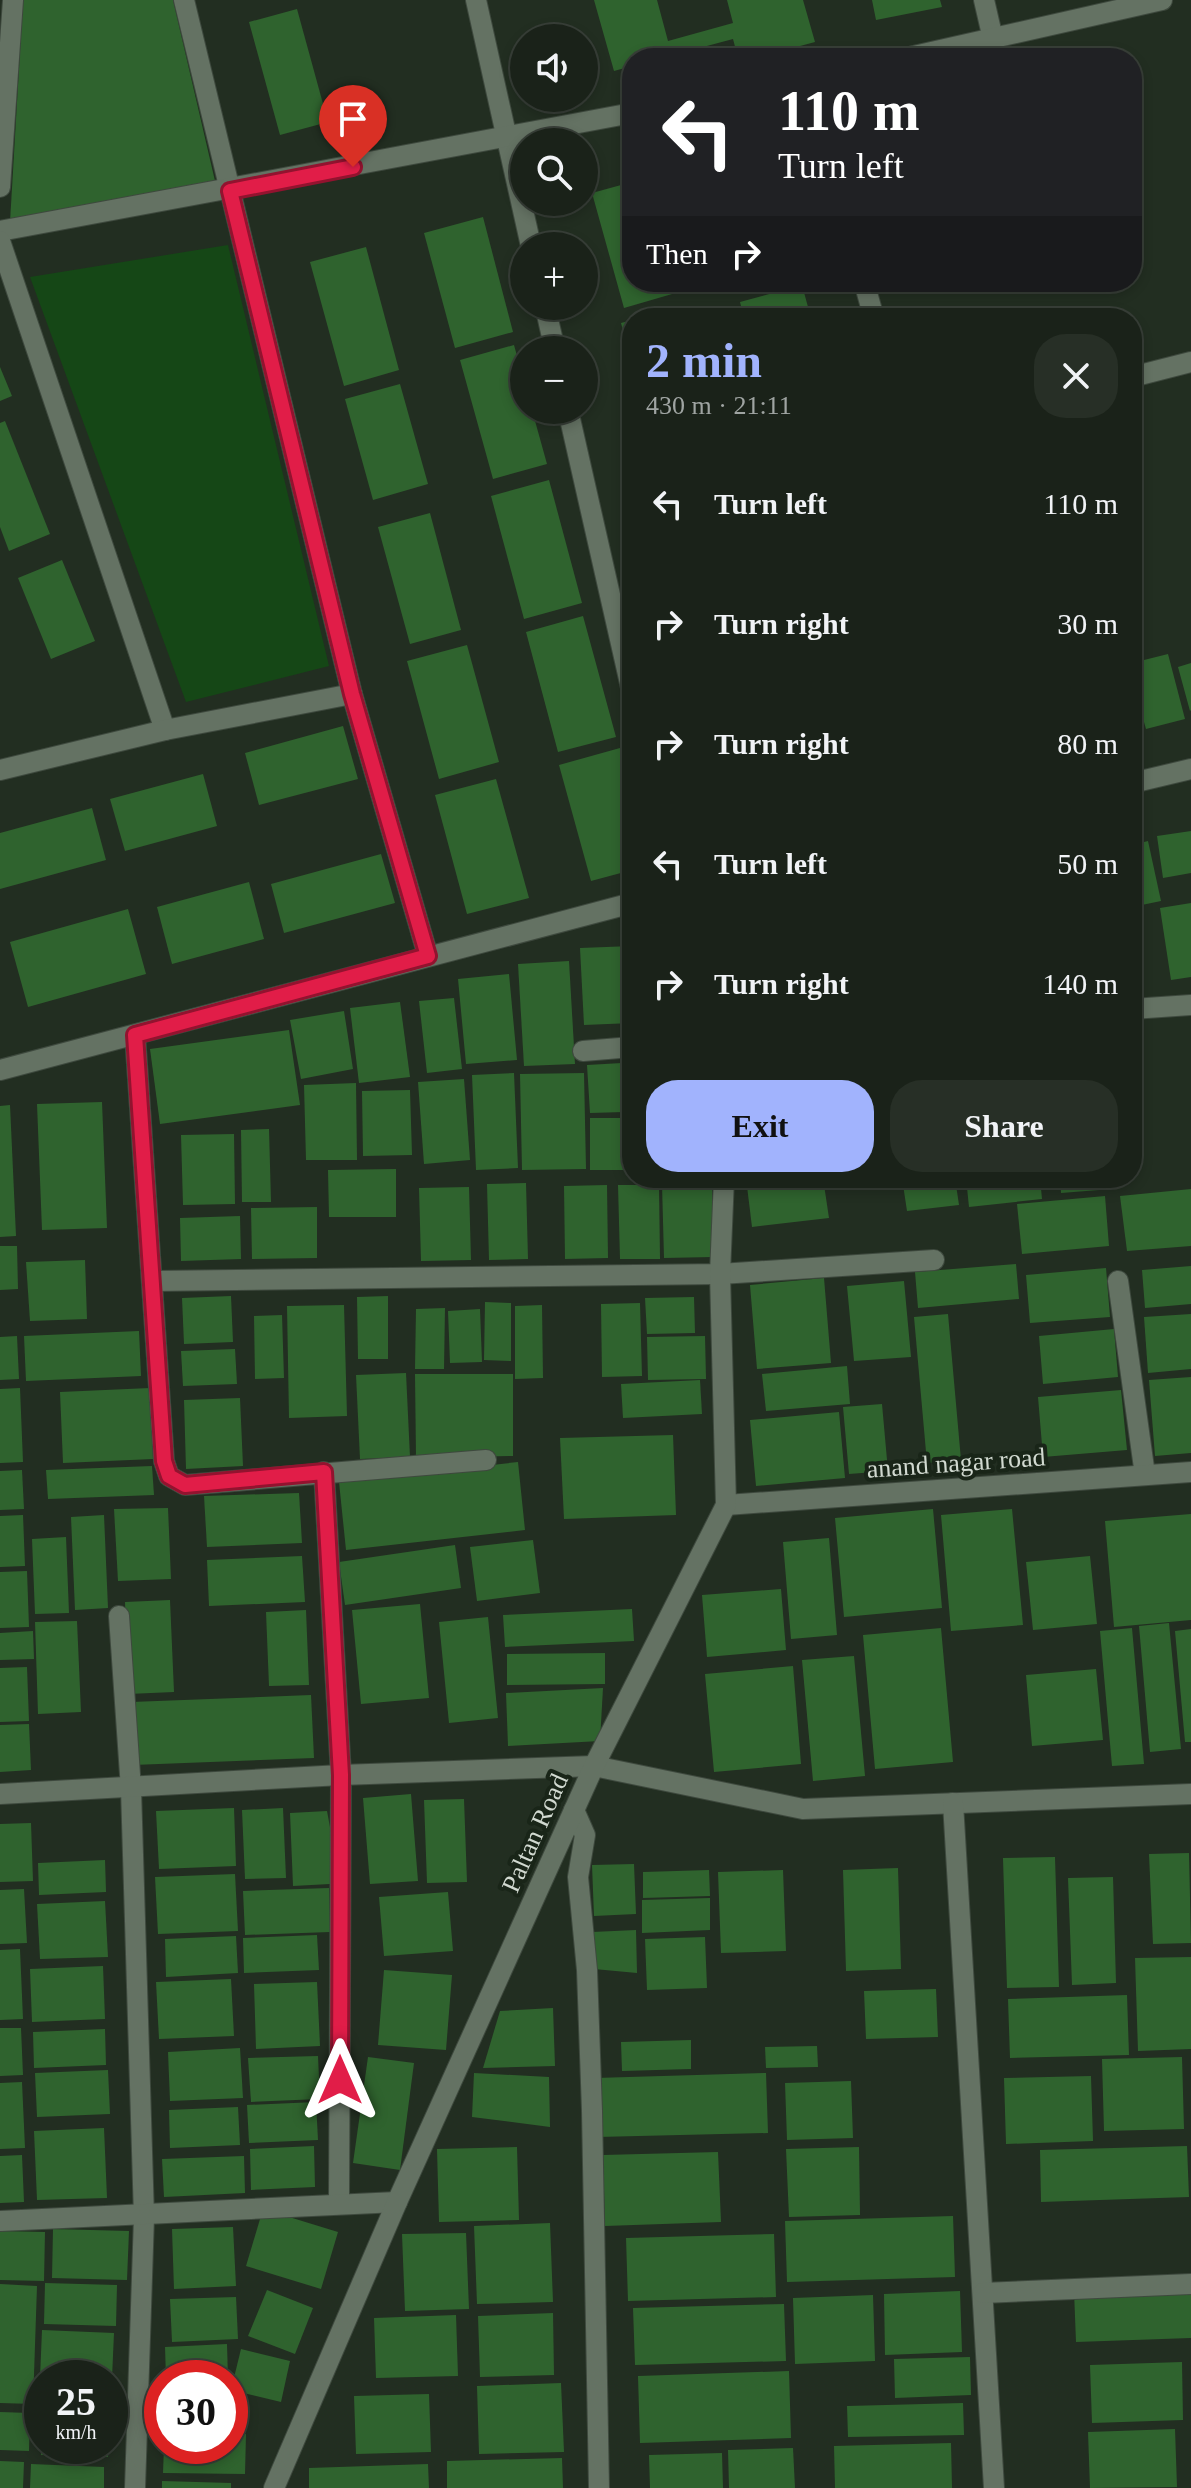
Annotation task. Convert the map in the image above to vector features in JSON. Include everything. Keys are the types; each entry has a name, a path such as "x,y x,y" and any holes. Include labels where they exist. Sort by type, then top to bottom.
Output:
{"street":[{"path":"0,187 13,0"},
{"path":"184,0 352,694 428,956"},
{"path":"476,0 528,232"},
{"path":"984,0 993,39"},
{"path":"951,48 1162,0"},
{"path":"0,231 230,191 622,115"},
{"path":"0,241 165,730"},
{"path":"1142,374 1191,362"},
{"path":"571,424 622,648"},
{"path":"0,770 165,730 352,694"},
{"path":"1142,781 1191,769"},
{"path":"1,1067 135,1035 622,906"},
{"path":"1142,1008 1191,1005"},
{"path":"135,1035 164,1461 169,1476 185,1485 486,1460"},
{"path":"583,1051 622,1048"},
{"name":"Paltan Road","path":"274,2488 397,2202 594,1766 726,1505 720,1274 724,1188"},
{"path":"152,1281 720,1274 934,1260"},
{"path":"1118,1281 1145,1475"},
{"path":"324,1472 341,1775 339,2203"},
{"name":"anand nagar road","path":"726,1505 1191,1472"},
{"path":"119,1616 131,1789 144,2217 135,2488"},
{"path":"0,1794 341,1775 594,1766 803,1809 1191,1794"},
{"path":"953,1803 994,2488"},
{"path":"574,1810 585,1835 578,1877 587,1970 592,2111 599,2488"},
{"path":"0,2221 144,2217 339,2203 397,2202"},
{"path":"983,2293 1191,2284"}],"green space":[{"path":"228,245 329,666 186,702 30,277"}],"building":[{"path":"23,0 173,0 215,181 10,222"},
{"path":"594,0 657,0 668,41 733,23 727,0 803,0 815,42 792,48 735,48 733,39 699,48 622,48 622,69 614,71"},
{"path":"872,0 940,0 942,7 876,20"},
{"path":"297,9 328,122 280,135 249,22"},
{"path":"622,185 622,292 679,292 624,308 598,215 598,191"},
{"path":"483,217 513,332 455,348 424,233"},
{"path":"366,247 399,370 344,386 310,262"},
{"path":"776,292 804,292 808,308 742,308 740,302"},
{"path":"510,346 510,424 536,424 547,464 493,479 460,360"},
{"path":"0,367 12,396 0,401"},
{"path":"400,384 428,484 373,500 345,399"},
{"path":"5,421 50,534 9,551 0,527 0,423"},
{"path":"549,480 582,603 524,619 491,496"},
{"path":"430,513 461,630 410,644 378,527"},
{"path":"62,560 95,641 51,659 18,578"},
{"path":"583,616 616,737 558,752 526,632"},
{"path":"467,645 499,762 439,779 407,661"},
{"path":"1168,654 1185,719 1146,729 1142,715 1142,660"},
{"path":"1191,663 1191,710 1190,711 1178,667"},
{"path":"343,726 358,779 259,805 245,753"},
{"path":"620,748 622,873 591,881 559,765"},
{"path":"203,774 217,826 125,851 110,799"},
{"path":"496,779 529,898 467,914 435,795"},
{"path":"92,808 106,860 0,889 0,833"},
{"path":"1191,831 1191,873 1163,878 1157,836"},
{"path":"1148,841 1161,901 1142,905 1142,842"},
{"path":"381,854 395,903 284,933 271,884"},
{"path":"249,882 264,939 172,964 157,907"},
{"path":"1191,903 1191,977 1171,980 1160,908"},
{"path":"128,909 146,974 28,1007 10,942"},
{"path":"622,946 622,1023 584,1025 580,948"},
{"path":"569,961 575,1064 524,1066 518,964"},
{"path":"509,974 517,1060 466,1064 458,979"},
{"path":"454,998 462,1069 427,1073 419,1001"},
{"path":"400,1002 410,1077 359,1083 350,1008"},
{"path":"344,1011 353,1069 301,1079 290,1020"},
{"path":"289,1030 300,1105 160,1124 150,1049"},
{"path":"622,1063 622,1112 590,1113 587,1065"},
{"path":"514,1073 518,1168 476,1170 472,1075"},
{"path":"584,1073 586,1169 522,1170 520,1074"},
{"path":"464,1079 470,1160 424,1164 418,1082"},
{"path":"356,1083 357,1160 306,1160 304,1085"},
{"path":"410,1090 412,1155 363,1156 362,1091"},
{"path":"102,1102 107,1228 42,1230 37,1104"},
{"path":"10,1105 16,1236 0,1237 0,1106"},
{"path":"590,1118 622,1118 622,1170 590,1170"},
{"path":"269,1129 271,1202 242,1202 241,1130"},
{"path":"234,1134 235,1204 183,1205 181,1135"},
{"path":"396,1169 396,1217 329,1217 328,1170"},
{"path":"526,1183 528,1259 489,1260 487,1184"},
{"path":"607,1185 608,1258 565,1259 564,1186"},
{"path":"618,1185 622,1188 659,1188 660,1259 620,1259"},
{"path":"469,1187 471,1260 421,1261 419,1188"},
{"path":"662,1188 712,1188 713,1257 664,1258"},
{"path":"747,1188 824,1188 829,1218 752,1227"},
{"path":"904,1188 956,1188 959,1205 907,1211"},
{"path":"967,1188 1041,1188 1042,1199 969,1207"},
{"path":"1061,1188 1112,1188 1112,1189 1061,1193"},
{"path":"1191,1189 1191,1246 1127,1251 1120,1196"},
{"path":"1105,1196 1109,1246 1022,1254 1017,1204"},
{"path":"317,1207 317,1258 252,1259 251,1208"},
{"path":"240,1216 241,1259 181,1261 180,1218"},
{"path":"0,1246 17,1246 18,1289 0,1290"},
{"path":"85,1260 87,1319 30,1321 26,1262"},
{"path":"1016,1264 1019,1299 918,1308 915,1272"},
{"path":"1191,1266 1191,1304 1145,1308 1142,1270"},
{"path":"1106,1268 1110,1317 1030,1323 1026,1275"},
{"path":"824,1278 831,1363 757,1369 750,1285"},
{"path":"904,1281 911,1357 854,1361 847,1286"},
{"path":"231,1296 233,1342 184,1344 182,1298"},
{"path":"388,1296 388,1359 358,1359 357,1297"},
{"path":"694,1297 695,1333 647,1334 645,1298"},
{"path":"485,1302 511,1303 511,1361 484,1360"},
{"path":"640,1303 642,1376 602,1377 601,1304"},
{"path":"344,1305 347,1416 289,1418 287,1306"},
{"path":"542,1305 543,1378 515,1379 515,1306"},
{"path":"445,1308 444,1369 415,1369 416,1309"},
{"path":"480,1309 482,1362 450,1363 448,1311"},
{"path":"948,1314 961,1460 927,1463 914,1317"},
{"path":"1191,1314 1191,1369 1148,1373 1144,1317"},
{"path":"282,1315 284,1378 255,1379 254,1316"},
{"path":"1114,1329 1118,1377 1043,1384 1039,1336"},
{"path":"139,1331 141,1376 26,1381 24,1336"},
{"path":"17,1336 19,1379 0,1380 0,1337"},
{"path":"705,1336 706,1379 648,1380 647,1337"},
{"path":"235,1349 237,1384 183,1386 181,1351"},
{"path":"847,1366 850,1404 766,1411 762,1374"},
{"path":"406,1373 410,1457 360,1459 356,1375"},
{"path":"415,1374 513,1374 513,1456 416,1458"},
{"path":"1191,1377 1191,1453 1155,1456 1149,1380"},
{"path":"700,1380 702,1414 623,1418 621,1384"},
{"path":"20,1388 23,1462 0,1463 0,1389"},
{"path":"150,1388 153,1459 63,1463 60,1392"},
{"path":"1121,1390 1127,1450 1043,1457 1038,1397"},
{"path":"240,1398 243,1466 186,1469 184,1400"},
{"path":"882,1404 888,1471 849,1474 843,1407"},
{"path":"839,1412 845,1478 756,1486 750,1420"},
{"path":"673,1435 676,1515 564,1519 560,1438"},
{"path":"518,1462 525,1530 346,1550 339,1482"},
{"path":"152,1466 154,1495 48,1499 46,1470"},
{"path":"22,1470 24,1509 0,1510 0,1471"},
{"path":"299,1493 302,1543 207,1547 204,1496"},
{"path":"168,1508 171,1579 118,1581 114,1509"},
{"path":"933,1509 942,1608 844,1617 835,1518"},
{"path":"1012,1509 1023,1625 951,1631 941,1515"},
{"path":"1191,1514 1191,1620 1114,1627 1105,1521"},
{"path":"23,1515 25,1566 0,1567 0,1516"},
{"path":"104,1515 108,1608 75,1610 71,1517"},
{"path":"66,1537 69,1613 35,1614 32,1539"},
{"path":"829,1538 837,1635 791,1639 783,1542"},
{"path":"533,1540 540,1593 477,1601 470,1547"},
{"path":"455,1545 461,1588 345,1605 339,1562"},
{"path":"302,1556 305,1602 209,1606 207,1560"},
{"path":"1090,1556 1097,1624 1033,1630 1026,1562"},
{"path":"27,1571 29,1627 0,1628 0,1572"},
{"path":"781,1589 786,1650 707,1657 702,1595"},
{"path":"170,1600 174,1692 128,1694 125,1602"},
{"path":"420,1604 429,1698 361,1704 352,1610"},
{"path":"632,1609 634,1641 505,1647 503,1615"},
{"path":"306,1610 309,1685 269,1686 266,1612"},
{"path":"488,1617 498,1718 449,1723 439,1622"},
{"path":"77,1621 81,1712 38,1714 35,1622"},
{"path":"1169,1623 1181,1749 1150,1752 1139,1626"},
{"path":"941,1628 953,1762 875,1769 863,1635"},
{"path":"1132,1628 1144,1764 1112,1766 1100,1631"},
{"path":"1191,1629 1191,1742 1185,1742 1175,1631"},
{"path":"33,1631 34,1659 0,1660 0,1633"},
{"path":"605,1653 605,1684 507,1685 507,1654"},
{"path":"854,1656 865,1776 813,1781 802,1660"},
{"path":"793,1666 801,1764 714,1772 705,1674"},
{"path":"27,1667 29,1721 0,1722 0,1668"},
{"path":"1096,1669 1103,1740 1032,1746 1026,1675"},
{"path":"603,1688 600,1741 508,1746 506,1693"},
{"path":"311,1695 314,1758 133,1765 131,1702"},
{"path":"29,1724 31,1770 0,1772 0,1725"},
{"path":"411,1794 418,1881 370,1884 363,1798"},
{"path":"464,1799 467,1882 427,1883 424,1800"},
{"path":"234,1808 236,1866 159,1869 156,1811"},
{"path":"283,1808 286,1878 245,1879 242,1810"},
{"path":"327,1811 334,1849 330,1884 293,1886 290,1813"},
{"path":"31,1823 33,1881 0,1882 0,1824"},
{"path":"1189,1853 1191,1943 1153,1944 1149,1854"},
{"path":"1055,1857 1059,1987 1007,1988 1003,1858"},
{"path":"105,1860 106,1892 39,1895 38,1863"},
{"path":"634,1864 636,1914 594,1916 592,1865"},
{"path":"898,1868 901,1969 846,1971 843,1870"},
{"path":"709,1870 710,1896 643,1898 643,1872"},
{"path":"783,1870 786,1951 721,1953 718,1872"},
{"path":"235,1874 238,1931 158,1934 155,1877"},
{"path":"1113,1877 1116,1983 1072,1985 1068,1878"},
{"path":"329,1888 330,1932 245,1935 243,1891"},
{"path":"24,1889 27,1943 0,1944 0,1890"},
{"path":"448,1892 453,1951 384,1956 379,1897"},
{"path":"710,1898 710,1930 642,1933 642,1900"},
{"path":"105,1901 108,1957 40,1959 37,1904"},
{"path":"636,1930 637,1973 594,1969 592,1932"},
{"path":"317,1935 319,1970 244,1973 243,1938"},
{"path":"236,1936 238,1973 166,1977 165,1939"},
{"path":"705,1937 707,1988 647,1990 645,1939"},
{"path":"20,1949 23,2019 0,2020 0,1950"},
{"path":"1191,1957 1191,2049 1138,2051 1135,1958"},
{"path":"103,1966 105,2019 32,2022 30,1969"},
{"path":"384,1970 452,1975 446,2050 378,2045"},
{"path":"231,1979 234,2036 159,2039 156,1982"},
{"path":"317,1982 320,2046 256,2049 254,1984"},
{"path":"936,1989 938,2037 866,2039 864,1991"},
{"path":"1127,1995 1129,2055 1010,2058 1008,1999"},
{"path":"553,2008 555,2066 483,2068 500,2011"},
{"path":"0,2028 21,2028 23,2075 0,2076"},
{"path":"105,2029 106,2065 34,2068 33,2032"},
{"path":"691,2040 691,2069 622,2071 621,2042"},
{"path":"817,2046 818,2067 766,2068 765,2047"},
{"path":"240,2048 243,2098 170,2101 168,2052"},
{"path":"318,2056 320,2099 251,2102 248,2058"},
{"path":"368,2057 414,2063 400,2170 353,2163"},
{"path":"1182,2057 1184,2129 1104,2131 1102,2059"},
{"path":"108,2070 110,2114 37,2117 35,2073"},
{"path":"474,2073 549,2077 550,2127 472,2117"},
{"path":"766,2073 768,2133 597,2137 595,2078"},
{"path":"1091,2076 1093,2141 1006,2144 1004,2078"},
{"path":"851,2081 853,2138 787,2140 785,2083"},
{"path":"22,2082 25,2148 0,2149 0,2083"},
{"path":"316,2102 318,2140 249,2143 247,2105"},
{"path":"238,2107 240,2145 170,2148 169,2110"},
{"path":"104,2128 107,2198 37,2200 34,2131"},
{"path":"314,2146 315,2187 251,2190 250,2149"},
{"path":"1187,2146 1189,2197 1041,2202 1040,2150"},
{"path":"517,2147 519,2220 439,2222 437,2149"},
{"path":"859,2147 860,2215 789,2217 786,2149"},
{"path":"718,2152 721,2222 605,2226 603,2155"},
{"path":"22,2155 24,2202 0,2203 0,2156"},
{"path":"244,2156 245,2193 164,2197 162,2159"},
{"path":"263,2209 338,2232 321,2289 246,2266"},
{"path":"953,2216 955,2277 787,2282 785,2221"},
{"path":"550,2223 553,2302 477,2304 474,2226"},
{"path":"233,2227 236,2286 174,2289 172,2229"},
{"path":"53,2229 129,2231 127,2280 52,2278"},
{"path":"0,2231 45,2232 44,2281 0,2280"},
{"path":"466,2233 469,2309 405,2311 402,2234"},
{"path":"774,2234 776,2297 628,2301 626,2238"},
{"path":"45,2283 117,2285 116,2326 44,2324"},
{"path":"0,2284 37,2286 34,2360 24,2360 24,2404 0,2403"},
{"path":"1191,2288 1191,2338 1076,2342 1074,2291"},
{"path":"267,2290 313,2308 295,2354 248,2336"},
{"path":"960,2291 962,2352 885,2355 884,2294"},
{"path":"873,2295 875,2361 795,2364 793,2298"},
{"path":"236,2297 238,2339 172,2342 170,2299"},
{"path":"784,2304 786,2361 635,2365 633,2308"},
{"path":"553,2313 554,2375 480,2377 478,2316"},
{"path":"456,2315 458,2376 376,2378 374,2318"},
{"path":"42,2330 114,2333 113,2360 41,2360"},
{"path":"227,2344 227,2360 165,2360 165,2347"},
{"path":"241,2349 290,2361 281,2402 248,2394 248,2360 238,2360"},
{"path":"970,2357 971,2395 895,2398 894,2359"},
{"path":"1182,2362 1183,2420 1092,2423 1090,2365"},
{"path":"789,2371 791,2438 640,2443 638,2376"},
{"path":"561,2383 564,2452 479,2454 477,2386"},
{"path":"429,2394 431,2452 356,2454 354,2396"},
{"path":"963,2403 964,2435 848,2437 847,2406"},
{"path":"0,2412 24,2413 24,2451 0,2450"},
{"path":"1175,2429 1177,2487 1090,2488 1088,2432"},
{"path":"951,2443 952,2488 835,2488 834,2446"},
{"path":"793,2448 795,2488 729,2488 728,2450"},
{"path":"722,2453 723,2488 650,2488 649,2455"},
{"path":"562,2458 563,2488 447,2488 447,2461"},
{"path":"0,2461 24,2462 23,2488 0,2488"},
{"path":"31,2464 104,2467 104,2488 30,2488"},
{"path":"163,2464 245,2464 245,2474 163,2473"},
{"path":"428,2464 429,2488 309,2488 309,2468"},
{"path":"162,2481 231,2483 231,2488 162,2488"}],"route":[{"path":"340,2080 341,1775 324,1472 185,1485 169,1476 164,1461 135,1035 428,956 352,694 230,191 353,167"}]}
